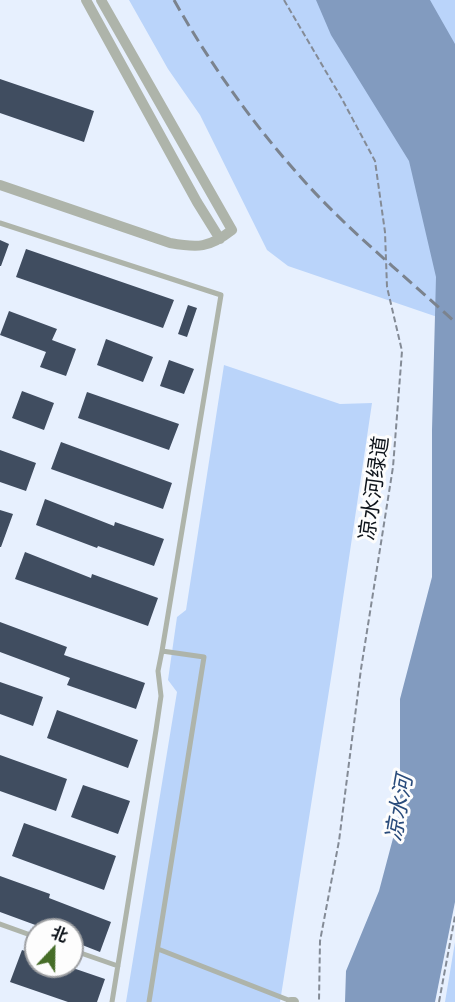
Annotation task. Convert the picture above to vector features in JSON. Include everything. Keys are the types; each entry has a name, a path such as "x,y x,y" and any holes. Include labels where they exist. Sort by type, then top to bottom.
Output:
{"street":[{"path":"86,0 197,202 220,239"},
{"path":"0,185 170,243 197,248 220,239 232,231 100,0"}],"lane":[{"path":"0,223 221,295 158,671 161,696 112,1002"},
{"path":"149,1002 204,657 162,651"},
{"path":"0,924 24,933"},
{"path":"158,949 292,1002"},
{"path":"84,954 118,966"}],"path":[{"name":"凉水河绿道","path":"284,0 375,161 385,232 387,286 402,351 393,467 361,669 339,842 320,941 319,1002"},
{"path":"439,1002 455,916"}],"shaded area":[{"path":"129,0 455,0 455,323 288,266 267,250 200,115 168,69"},
{"path":"316,0 430,0 455,44 455,902 435,1002 345,1002 346,971 379,891 400,812 400,699 432,577 432,430 436,277 409,161 331,35"},
{"path":"224,365 340,404 372,403 334,659 280,1002 126,1002 177,692 168,680 177,617 186,610"},
{"path":"455,942 455,1002 445,1002"}],"building":[{"path":"0,79 94,111 84,142 0,113"},
{"path":"0,240 9,244 1,266 0,266"},
{"path":"26,249 174,300 163,328 16,277"},
{"path":"188,305 197,308 187,337 178,334"},
{"path":"9,311 57,329 52,340 76,349 66,376 40,367 46,352 0,335"},
{"path":"106,339 153,357 143,382 97,365"},
{"path":"169,360 194,369 184,394 160,386"},
{"path":"22,391 54,403 44,430 12,418"},
{"path":"87,392 179,424 169,450 78,418"},
{"path":"61,442 172,483 163,509 51,469"},
{"path":"0,450 36,463 26,491 0,482"},
{"path":"45,499 114,526 115,522 164,539 154,566 36,525"},
{"path":"0,510 13,514 1,547 0,547"},
{"path":"25,552 91,578 92,574 158,598 148,626 15,579"},
{"path":"0,622 67,647 64,655 145,683 136,709 67,685 70,678 0,652"},
{"path":"0,682 43,697 33,726 0,714"},
{"path":"57,710 138,740 128,768 47,738"},
{"path":"0,755 67,779 56,811 0,791"},
{"path":"83,785 130,801 118,834 71,817"},
{"path":"24,823 116,856 104,890 12,856"},
{"path":"0,876 50,894 49,898 111,922 100,952 84,946 84,918 24,918 24,921 0,912"},
{"path":"22,950 24,951 24,978 84,978 84,972 105,979 97,1002 68,1002 10,982"}],"railway":[{"path":"174,0 234,94 286,161 340,218 455,322"}],"water label":[{"name":"凉水河","path":"398,808"}]}
